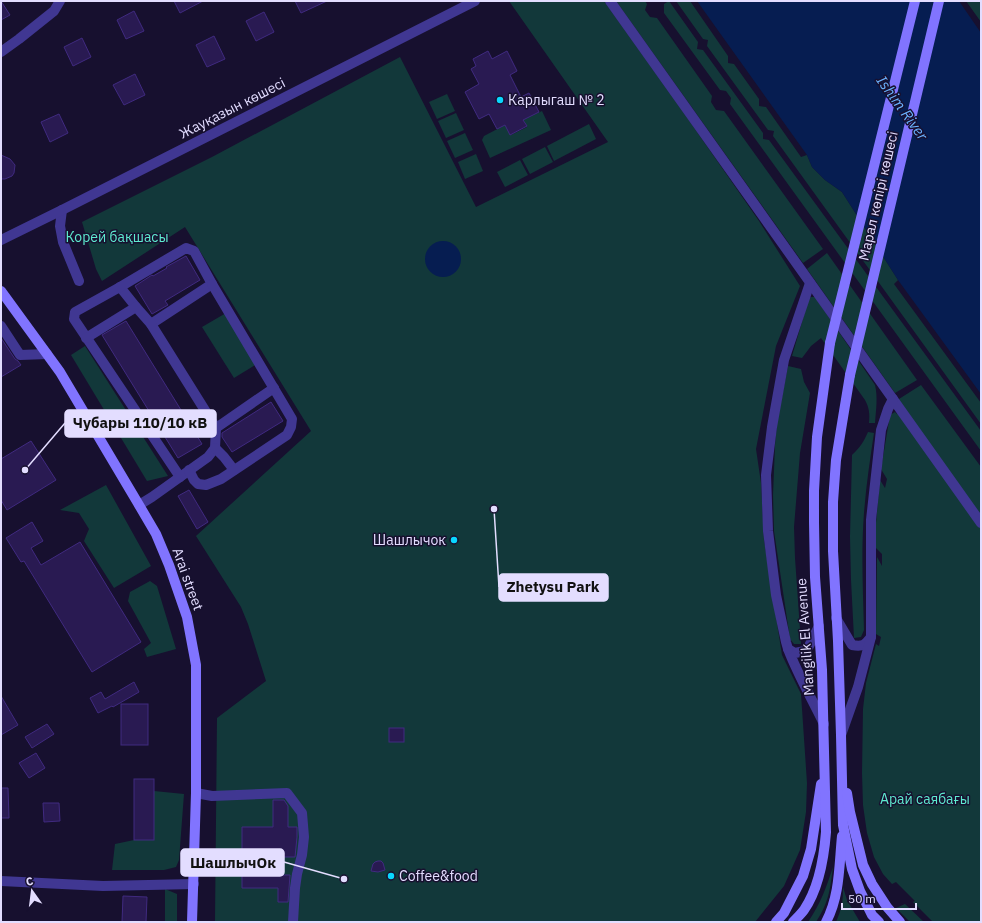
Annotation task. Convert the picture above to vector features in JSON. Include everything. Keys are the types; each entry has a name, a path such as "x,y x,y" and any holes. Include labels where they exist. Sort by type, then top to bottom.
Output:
{"main road":[{"name":"Марал көпірі көшесі","path":"830,344 915,1"},
{"name":"Марал көпірі көшесі","path":"836,618 833,551 833,502 836,460 850,375 939,1"},
{"name":"Arai street","path":"2,296 60,372 156,534 169,565 187,617 196,665 196,793 192,922"},
{"name":"Mangilik El Avenue","path":"793,922 804,910 813,891 824,851 826,826 822,670 815,576 814,491 817,437 830,344"},
{"path":"826,922 831,913 837,894 843,825 838,641 836,618"},
{"path":"841,749 850,812 863,865 887,907 900,922"},
{"path":"776,922 784,913 803,876 811,849 824,758"},
{"path":"843,825 852,869 860,891 872,915 879,922"}],"street":[{"path":"2,47 19,38 54,10 60,1"},
{"name":"Жауқазын көшесі","path":"1,240 475,1"},
{"path":"610,1 981,523"},
{"path":"62,210 60,226 61,234 79,281"},
{"path":"180,477 74,319 75,312 186,248 194,251 292,419 291,427 287,435 221,479 206,485 198,484 188,470"},
{"path":"810,282 784,360 772,427 766,475 768,531 776,595 786,642 793,662 814,701 824,724"},
{"path":"151,324 212,284"},
{"path":"120,287 151,324 216,428 215,448 208,457 139,505"},
{"path":"86,338 136,307"},
{"path":"1,326 20,355 47,354"},
{"path":"216,428 274,388"},
{"path":"841,734 852,707 871,637 871,520 881,430 893,399"},
{"path":"215,448 234,470"},
{"path":"836,618 852,645 859,646 865,644 871,637"},
{"path":"788,649 795,653 805,652 819,626"},
{"path":"196,793 212,796 287,793 291,798 302,813 304,837 295,888 293,922"},
{"path":"1,881 103,886 194,884"}],"green space":[{"name":"Корей бақшасы","path":"509,1 604,1 759,221 800,286 776,346 756,449 761,483 764,540 782,655 801,694 807,783 806,812 800,850 784,886 755,922 215,922 217,718 266,681 241,607 196,536 311,431 185,227 102,281 96,269 82,222 212,157 400,57 476,207 608,142"},
{"path":"616,1 645,1 647,4 645,10 650,17 657,18 712,96 711,102 716,110 724,111 823,249 803,263"},
{"path":"669,1 698,42 697,49 703,50 763,133 763,139 769,140 981,431 981,451 730,104 731,98 726,91 720,90 664,13 664,4"},
{"path":"676,1 690,1 728,56 728,63 734,64 759,99 759,106 766,107 801,157 807,155 812,167 825,180 842,192 898,280 894,284 981,403 981,424 773,136 774,131 768,130 707,46 708,40 703,39"},
{"path":"966,1 981,1 981,22"},
{"path":"447,94 455,111 437,119 429,102"},
{"path":"542,111 551,130 490,158 482,140 484,136 505,125 511,135 527,127 523,120"},
{"path":"456,113 464,130 446,138 438,121"},
{"path":"589,124 596,139 554,161 547,146"},
{"path":"465,133 473,150 455,158 447,141"},
{"path":"545,147 553,162 530,174 522,159"},
{"path":"476,154 483,171 465,179 458,162"},
{"path":"520,160 528,175 505,187 497,172"},
{"path":"827,253 917,380 895,393 807,269"},
{"path":"815,297 875,385 877,399 875,423 869,423 869,411 865,400 821,338 811,346 802,358 792,356 809,298"},
{"path":"226,313 257,364 234,378 202,327"},
{"path":"85,346 168,476 147,481 71,355"},
{"path":"788,366 801,369 804,382 810,393 800,453 794,527 801,644 794,644 790,639 774,531 773,495 775,445 777,423"},
{"name":"Арай саябағы","path":"921,385 981,467 981,922 933,922 896,882 892,884 883,874 874,857 867,833 863,805 863,709 866,683 876,644 879,646 881,637 876,634 877,557 882,566 882,554 876,548 876,523 880,480 885,488 887,479 881,469 890,415 895,412 897,414 899,399"},
{"path":"868,432 874,433 863,527 862,571 864,630 861,637 854,638 850,537 852,455 862,444"},
{"path":"106,485 151,566 114,588 84,541 89,529 79,513 60,510"},
{"path":"150,581 157,586 176,649 147,657 144,649 151,643 128,601 130,592"},
{"path":"154,791 184,794 179,860 176,867 164,870 112,870 115,844 134,840 154,840"},
{"path":"833,867 830,889 824,908 816,922 808,922 823,895"},
{"path":"843,887 847,900 860,922 836,922 842,905"},
{"path":"165,889 177,894 177,922 165,922"},
{"path":"905,904 924,922 910,922 896,908"}],"water":[{"name":"Ishim River","path":"697,1 959,1 981,33 981,394 898,280 842,192 825,180 812,167 807,155"},
{"path":"443,241 456,246 461,259 456,272 443,277 430,272 425,259 430,246"}],"building":[{"path":"1,1 10,15 1,20"},
{"path":"174,1 203,1 180,13"},
{"path":"295,1 327,1 301,13"},
{"path":"134,11 144,31 126,39 117,20"},
{"path":"264,12 274,32 256,41 246,21"},
{"path":"214,36 225,59 207,67 196,45"},
{"path":"82,38 91,57 73,66 64,47"},
{"name":"Карлыгаш № 2","path":"488,51 492,59 507,51 517,71 510,75 521,97 529,93 539,112 523,120 527,126 510,135 505,125 497,129 489,114 479,119 465,92 479,84 471,69 476,66 473,59"},
{"path":"135,74 145,95 124,105 113,85"},
{"path":"59,114 68,133 50,142 41,122"},
{"path":"1,155 10,159 15,165 12,176 5,179 1,179"},
{"path":"186,256 200,280 165,301 168,305 152,314 135,286"},
{"path":"126,321 202,444 178,458 102,335"},
{"path":"1,338 15,359 21,365 1,377"},
{"path":"271,402 283,421 232,452 222,437 222,433"},
{"path":"31,441 56,480 7,510 1,500 1,459"},
{"path":"189,490 208,522 197,529 178,496"},
{"path":"32,522 43,541 31,548 41,565 80,542 141,642 92,672 24,561 21,562 6,538"},
{"path":"134,682 139,692 113,707 112,706 98,713 90,698 101,692 105,699"},
{"path":"1,696 18,725 1,735"},
{"path":"121,704 148,704 148,745 121,745"},
{"path":"47,724 54,734 32,748 25,737"},
{"path":"389,728 404,728 404,742 389,742"},
{"path":"36,753 45,768 29,778 19,763"},
{"path":"134,779 154,779 154,840 134,840"},
{"path":"1,788 8,788 9,818 1,818"},
{"path":"273,800 284,800 288,806 288,827 297,827 295,857 277,857 277,875 290,875 288,902 278,902 278,888 242,888 242,827 273,827"},
{"path":"43,803 59,803 60,821 44,822"},
{"path":"378,861 383,863 385,870 378,872 371,871 373,864"},
{"path":"123,896 147,897 146,922 122,922"}],"place":[{"name":"Карлыгаш № 2","path":"500,100"},
{"name":"Чубары 110/10 кВ","path":"25,470"},
{"name":"Zhetysu Park","path":"494,509"},
{"name":"Шашлычок","path":"454,540"},
{"name":"Coffee&food","path":"391,876"},
{"name":"ШашлычОк","path":"344,879"}]}
